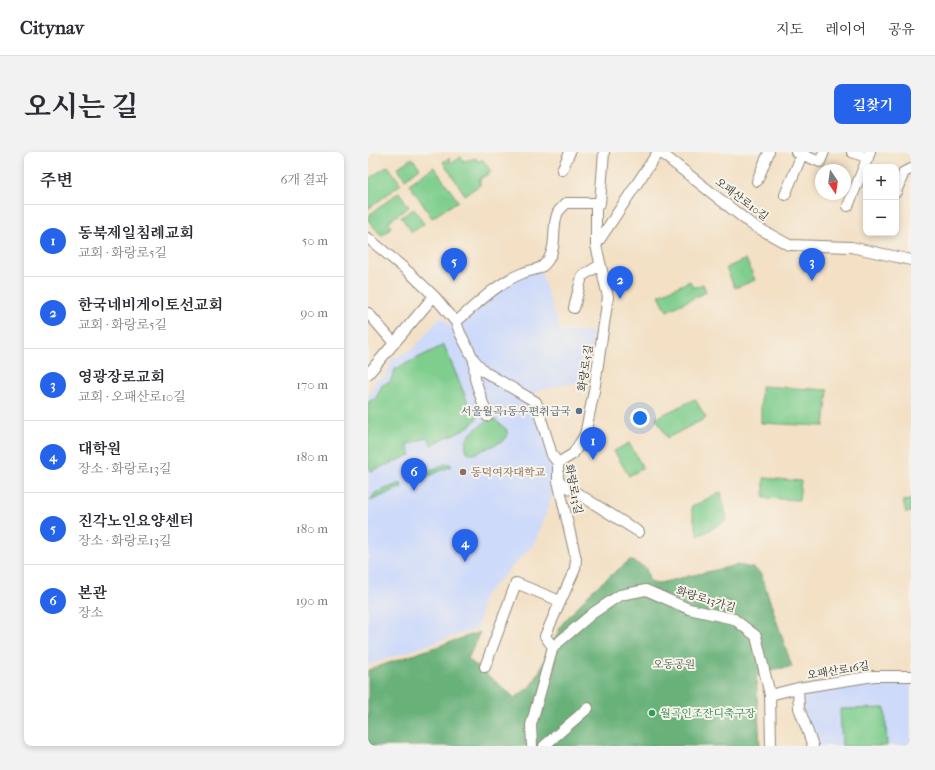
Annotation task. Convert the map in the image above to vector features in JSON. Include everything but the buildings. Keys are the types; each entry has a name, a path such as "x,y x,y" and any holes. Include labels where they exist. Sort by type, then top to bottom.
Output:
{"street":[{"path":"562,170 570,152"},
{"name":"화랑로5길","path":"558,463 573,454 585,435 594,391 608,297 596,245 596,203 600,204 604,152"},
{"path":"596,245 659,152"},
{"name":"오패산로10길","path":"659,152 751,224 789,245 851,247 911,260"},
{"path":"758,181 769,152"},
{"path":"786,195 800,153 820,162 824,152"},
{"path":"848,206 869,155 852,152"},
{"path":"899,184 904,172 911,169"},
{"path":"456,322 502,284 525,272 540,269 549,259 553,247 555,221 559,211 566,203 596,203"},
{"name":"화랑로13길","path":"368,238 412,274 434,296 456,322 474,360 485,372 536,402 552,455 558,463 558,481 576,558 575,569 545,636 553,647"},
{"path":"574,308 582,276 600,264"},
{"path":"369,369 394,343 434,296"},
{"path":"368,313 394,343"},
{"path":"474,360 475,379 487,416"},
{"path":"475,379 485,372"},
{"path":"558,481 639,532"},
{"path":"485,667 516,583 560,601"},
{"name":"화랑로13가길","path":"553,647 593,613 620,595 646,590 690,608 734,619 756,636 770,695 771,746"},
{"path":"532,746 531,726 553,647"},
{"name":"오패산로16길","path":"770,695 798,688 874,676 911,676"},
{"path":"798,688 799,708 813,746"},
{"path":"544,746 588,708"}],"shaded area":[{"name":"동덕여자대학교","path":"540,269 560,331 594,332 586,380 536,391 536,402 558,481 534,544 483,597 478,628 368,665 368,394 370,393 376,380 386,376 391,360 414,348 441,316 450,325 456,322 502,283"},
{"path":"911,676 911,746 813,746 798,688"}],"green space":[{"path":"461,157 464,161 476,158 477,161 483,160 491,172 480,179 480,185 465,195 443,162 449,158 452,163"},
{"path":"412,158 420,168 405,179 397,168"},
{"path":"388,166 401,184 368,209 368,179"},
{"path":"434,167 458,201 432,218 409,184"},
{"path":"399,192 409,207 389,221 391,227 383,235 380,234 368,220 368,216"},
{"path":"414,209 424,224 412,232 401,217"},
{"path":"746,259 755,280 735,288 726,268"},
{"path":"690,281 693,288 703,284 706,292 667,311 659,295"},
{"path":"444,345 471,410 476,408 479,409 478,416 468,427 432,446 428,437 407,445 411,455 371,471 368,465 368,402 376,398 382,385 390,382 395,369"},
{"path":"761,386 828,390 824,426 761,423"},
{"path":"695,399 706,418 667,438 656,418"},
{"path":"490,419 494,419 507,430 507,437 503,441 474,454 469,454 466,449 467,438"},
{"path":"629,443 643,468 629,476 614,451"},
{"path":"446,464 450,464 452,466 417,481 415,476"},
{"path":"764,478 801,481 799,500 764,498"},
{"path":"401,483 402,487 370,501 375,493"},
{"path":"721,492 727,520 698,536 691,507"},
{"path":"911,500 911,512 906,513 903,501"},
{"name":"오동공원","path":"630,560 646,568 649,580 655,584 737,565 754,568 761,574 792,667 774,669 756,676 760,746 368,746 368,670 480,632 468,659 515,698 533,684 562,624 594,589"},
{"path":"885,708 887,746 842,746 840,709"}],"place":[{"name":"진각노인요양센터","path":"454,281"},
{"name":"영광장로교회","path":"812,281"},
{"name":"한국네비게이토선교회","path":"620,299"},
{"name":"서울월곡1동우편취급국","path":"579,411"},
{"name":"동북제일침례교회","path":"593,460"},
{"name":"동덕여자대학교","path":"463,472"},
{"name":"본관","path":"414,491"},
{"name":"대학원","path":"465,562"},
{"name":"월곡인조잔디축구장","path":"652,713"}]}
